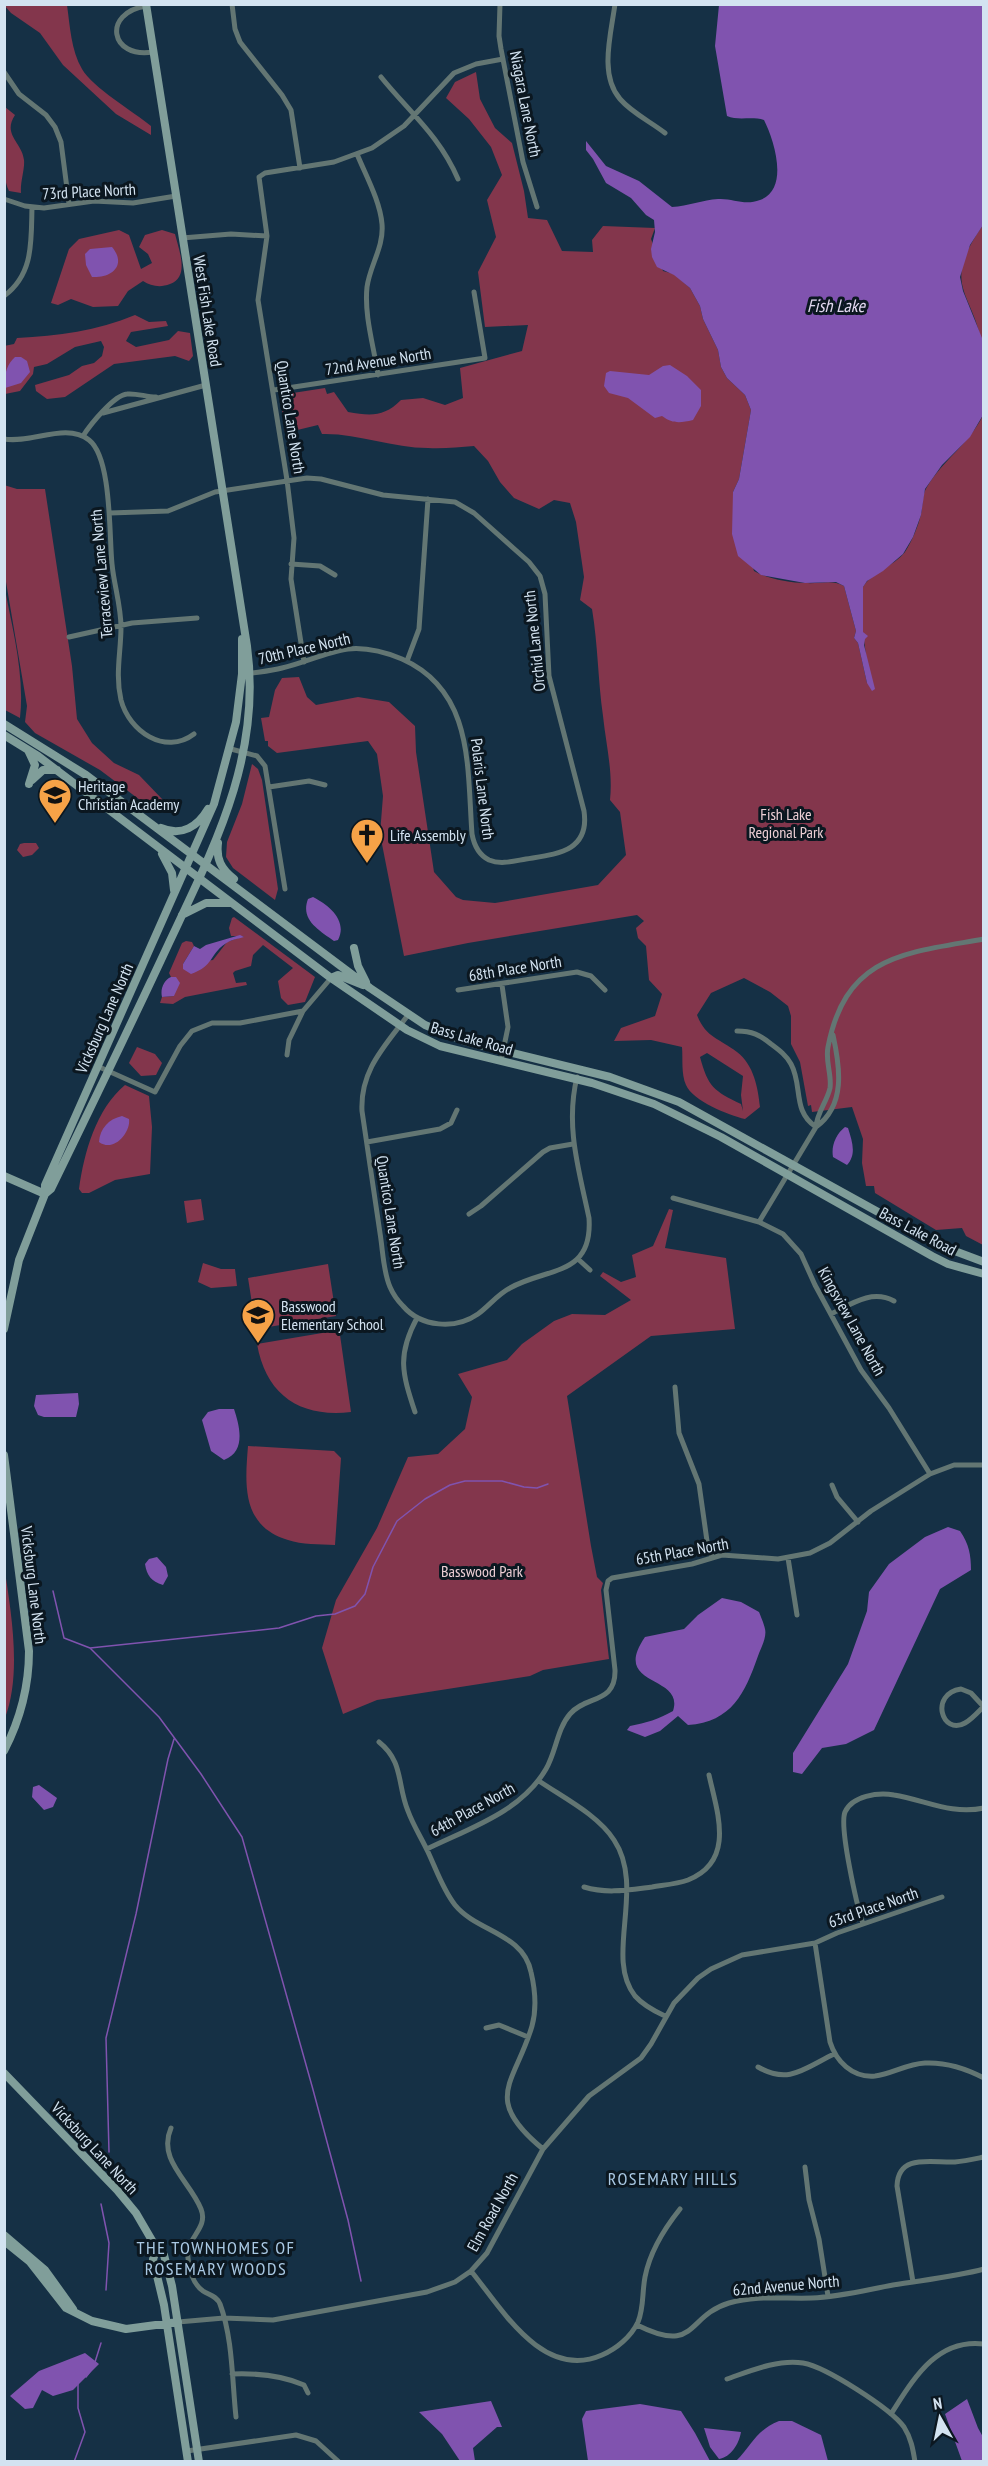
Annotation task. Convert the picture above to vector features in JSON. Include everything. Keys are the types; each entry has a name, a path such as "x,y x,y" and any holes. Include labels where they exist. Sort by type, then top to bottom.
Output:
{"main road":[{"name":"West Fish Lake Road","path":"146,5 242,622 250,707 244,752 232,800 205,864"},
{"name":"West Fish Lake Road","path":"193,855 218,792 231,748 246,674"},
{"name":"Bass Lake Road","path":"4,724 54,753 408,1015 451,1036 627,1082 679,1102 936,1244 984,1262"},
{"name":"Bass Lake Road","path":"4,735 57,770 331,978 400,1026 440,1046 612,1088 677,1114 932,1256 948,1264 984,1274"},
{"path":"28,749 35,765 29,784 43,770 57,770"},
{"path":"150,823 169,832 190,829 202,819 218,792"},
{"path":"218,836 217,857 227,874 284,917 304,937"},
{"path":"160,850 172,873 174,894"},
{"name":"Vicksburg Lane North","path":"4,1329 19,1260 45,1194 45,1185 193,855"},
{"name":"Vicksburg Lane North","path":"45,1194 51,1189 109,1071 205,864"},
{"path":"181,916 206,903 216,901 232,903"},
{"path":"354,948 357,966 370,988"},
{"path":"331,978 338,975 370,988"},
{"path":"4,1176 45,1194"},
{"name":"Vicksburg Lane North","path":"4,1455 29,1651 29,1671 24,1701 16,1726 4,1751"},
{"name":"Vicksburg Lane North","path":"4,2073 117,2190 136,2213 156,2249 164,2255 178,2322 199,2462"},
{"name":"Elm Road North","path":"4,2235 45,2271 73,2309"},
{"name":"Elm Road North","path":"4,2241 30,2262 66,2308 73,2309 92,2321 126,2329 178,2322"},
{"name":"Vicksburg Lane North","path":"156,2249 153,2259 160,2286 188,2462"}],"street":[{"path":"232,4 235,29 240,42 291,110 300,168 334,162 357,154 388,138 414,116 454,73 476,64 503,58"},
{"name":"Niagara Lane North","path":"500,4 499,36 503,58 523,162 537,207"},
{"path":"615,4 609,63 611,83 621,100 665,133"},
{"path":"146,5 123,14 117,24 117,36 119,42 131,52 153,52"},
{"path":"4,72 19,94 46,115 55,127 61,142 69,204"},
{"path":"381,77 414,116 434,135 458,179"},
{"path":"357,154 380,209 382,223 380,250 370,274 367,300 378,375"},
{"name":"Quantico Lane North","path":"300,168 266,173 259,177 267,236 258,300 287,480 293,529 292,587 304,662"},
{"name":"73rd Place North","path":"4,199 32,207 94,201 133,203 176,196"},
{"path":"4,296 18,284 27,266 31,250 32,207"},
{"path":"182,238 231,234 267,236"},
{"name":"72nd Avenue North","path":"274,390 485,358 474,292"},
{"path":"103,412 206,385"},
{"path":"4,439 23,440 68,433 83,436 95,419 114,400 123,395 160,396"},
{"name":"Terraceview Lane North","path":"83,436 91,441 100,454 110,513 111,561 121,625 117,675 121,699 128,716 141,730 157,741 173,743 194,734"},
{"name":"Orchid Lane North","path":"110,513 168,511 222,490 314,478 383,495 447,500 467,508 523,556 540,576 545,594 551,684 585,820 580,838"},
{"path":"407,661 419,629 428,499"},
{"path":"291,564 320,566 335,575"},
{"path":"69,638 121,625 198,618"},
{"name":"70th Place North","path":"246,674 282,668 338,651 356,649 376,650 407,661"},
{"name":"Polaris Lane North","path":"407,661 424,671 436,682 449,697 456,713 465,751 473,841 481,854 497,862 516,860 563,852 580,838"},
{"path":"231,748 257,756 264,762 285,889"},
{"path":"269,787 309,781 325,785"},
{"path":"816,1127 816,1117 830,1089 827,1052 839,1013 853,989 877,967 901,955 984,939"},
{"name":"68th Place North","path":"458,990 582,972 591,976 605,990"},
{"path":"287,1055 289,1040 303,1011 331,978"},
{"path":"501,1061 508,1027 502,985"},
{"path":"97,1066 155,1092 183,1041 200,1027 212,1023 240,1023 303,1011"},
{"name":"Quantico Lane North","path":"408,1015 371,1066 363,1084 362,1111 387,1278 395,1297 408,1312 417,1318"},
{"path":"737,1031 748,1031 761,1035 784,1054 794,1070 805,1118 816,1127"},
{"path":"759,1222 816,1127 825,1120 838,1094 840,1081 832,1034"},
{"path":"415,1412 409,1395 402,1356 406,1338 417,1318 442,1324 467,1320 509,1288 564,1269 578,1259 584,1250 590,1229 573,1144 572,1110 579,1069"},
{"path":"367,1142 440,1129 451,1123 457,1110"},
{"path":"469,1214 543,1152 550,1148 573,1144"},
{"name":"Kingsview Lane North","path":"673,1198 759,1222 772,1227 793,1243 861,1370 889,1407 930,1474"},
{"path":"578,1259 590,1270"},
{"path":"831,1314 870,1297 880,1296 894,1301"},
{"path":"675,1387 679,1433 699,1484 707,1540 712,1557"},
{"name":"65th Place North","path":"585,1703 610,1690 616,1676 606,1590 608,1581 616,1576 692,1564 712,1557 732,1554 764,1559 788,1558 810,1553 825,1546 930,1474 954,1465 984,1465"},
{"path":"832,1485 837,1497 858,1522"},
{"path":"788,1558 797,1615"},
{"path":"957,1690 970,1693 983,1706 966,1723 955,1726 945,1719 941,1710 941,1705 947,1696 957,1690"},
{"name":"64th Place North","path":"427,1849 517,1804 539,1780 552,1756 566,1719 585,1703"},
{"path":"380,1742 390,1750 394,1758 408,1812 455,1905 473,1920 508,1940 524,1954 531,1973 535,2001 534,2015 528,2037 512,2071 508,2099 511,2113 519,2128 543,2149"},
{"path":"584,1887 612,1892 628,1891 689,1880 697,1876 712,1862 720,1842 709,1775"},
{"path":"539,1780 594,1820 614,1839 625,1864 628,1891 625,1976 640,2001 665,2016"},
{"path":"863,1924 856,1899 844,1818 850,1804 864,1797 891,1794 949,1809 984,1808"},
{"name":"63rd Place North","path":"815,1943 942,1897"},
{"path":"815,1943 830,2042 834,2054 846,2068 875,2076 908,2065 932,2063 957,2066 984,2078"},
{"name":"Elm Road North","path":"178,2322 224,2318 273,2320 442,2288 471,2271 491,2247 543,2149 589,2096 641,2058 665,2016 685,1989 711,1969 742,1955 815,1943"},
{"path":"486,2028 499,2025 528,2037"},
{"path":"758,2067 771,2074 787,2076 834,2054"},
{"path":"171,2128 166,2139 171,2163 189,2187 202,2212 203,2223 188,2247 188,2261 195,2282 203,2291 220,2302 232,2374 236,2417"},
{"path":"913,2282 897,2186 899,2174 908,2164 916,2162 954,2162 984,2157"},
{"path":"805,2167 809,2200 819,2240 828,2296"},
{"path":"471,2271 530,2341 546,2353 572,2360 598,2357 620,2344 637,2325 650,2259 668,2225 680,2209"},
{"name":"62nd Avenue North","path":"637,2325 661,2336 679,2335 695,2327 717,2308 739,2300 828,2296 984,2269"},
{"path":"891,2414 919,2371 928,2362 958,2345 984,2344"},
{"path":"727,2379 776,2365 802,2363 831,2373 891,2414 910,2437 915,2462"},
{"path":"232,2374 283,2377 304,2385 308,2393"},
{"path":"187,2451 296,2435 316,2441 339,2462"}],"green space":[{"path":"4,5 67,5 73,46 82,69 95,84 151,126 151,135 116,114 63,65 40,33 11,13"},
{"name":"Fish Lake Regional Park","path":"476,72 480,99 495,128 512,143 528,218 547,220 562,251 593,252 592,240 603,226 655,228 651,239 663,271 674,274 690,288 718,350 721,367 727,378 745,395 751,410 739,479 733,492 754,571 786,581 830,582 844,586 856,631 854,638 858,643 867,683 863,632 863,587 905,552 918,524 925,490 933,477 978,425 983,415 983,1245 966,1236 962,1228 936,1230 875,1193 874,1186 866,1186 862,1163 863,1139 852,1107 812,1112 811,1105 808,1106 800,1062 791,1044 791,1016 788,1006 770,992 744,978 711,993 697,1015 705,1029 743,1057 751,1070 760,1107 745,1119 703,1102 690,1091 683,1076 682,1047 651,1040 614,1041 621,1028 655,1016 662,994 649,980 646,946 638,938 636,928 644,921 637,915 404,956 380,834 383,796 377,754 368,741 277,753 268,746 268,741 265,741 261,718 269,717 275,690 282,678 299,677 307,697 316,705 358,697 389,702 415,726 416,752 434,872 456,897 463,900 495,903 598,885 626,855 620,812 610,800 610,768 601,703 594,622 592,609 580,600 584,577 576,522 570,503 554,500 539,509 514,498 500,482 488,461 474,446 434,448 401,446 335,434 322,434 318,425 285,433 280,395 325,388 327,394 334,392 348,412 364,414 377,414 389,410 401,400 423,398 445,405 463,398 460,368 522,351 528,325 485,327 478,272 496,237 487,200 502,175 491,147 469,119 446,98 455,82","holes":["707,1053 743,1076 741,1095 743,1111 741,1104 718,1091 709,1082 700,1057"]},
{"path":"5,107 15,115 11,128 12,133 23,154 21,193 9,191 4,174"},
{"path":"983,225 983,350 979,330 963,289 961,276 963,263 970,246"},
{"path":"119,230 129,235 141,269 152,263 148,254 139,247 145,235 162,230 175,234 182,262 180,275 176,280 159,286 143,281 128,291 118,306 93,307 71,299 58,305 51,303 69,249 79,239"},
{"path":"135,315 149,322 166,321 168,326 131,332 126,341 136,347 169,340 178,331 190,333 193,356 189,361 175,356 114,364 65,397 47,399 36,391 35,385 69,375 82,366 94,363 102,356 104,347 101,341 75,347 47,364 34,367 33,374 20,391 5,394 4,346 14,344 17,338 77,332"},
{"path":"4,485 17,489 45,489 72,666 77,719 92,743 114,763 139,775 163,800 152,809 100,770 35,733 25,722 27,706 5,576"},
{"path":"4,584 19,668 20,718 5,710"},
{"path":"252,764 258,769 262,780 278,889 275,900 233,868 226,857 227,842 242,804"},
{"path":"36,843 39,848 32,855 23,857 17,850 20,844"},
{"path":"234,917 315,977 305,1002 288,1005 281,998 278,981 293,968 263,945 253,955 251,966 233,973 236,983 246,982 247,985 185,997 173,1004 160,1003 162,997 174,996 176,977 171,977 169,973 182,943 192,942 194,946 183,964 213,960 227,942 244,936 231,936 229,928"},
{"path":"137,1047 155,1054 162,1063 156,1075 141,1076 129,1063"},
{"path":"125,1085 149,1096 152,1127 150,1174 115,1180 89,1193 82,1193 79,1189 81,1175 93,1132 106,1106"},
{"path":"201,1199 204,1220 187,1223 184,1201"},
{"name":"Basswood Park","path":"669,1209 673,1210 665,1248 726,1258 735,1329 651,1336 567,1396 591,1546 597,1577 603,1583 601,1590 609,1659 543,1670 530,1676 377,1700 343,1714 322,1648 336,1600 377,1528 408,1457 438,1454 465,1429 472,1397 458,1374 507,1360 522,1344 554,1321 572,1314 605,1315 631,1300 600,1276 603,1272 621,1282 636,1277 632,1255 653,1246"},
{"path":"203,1263 221,1269 235,1269 237,1286 211,1288 198,1282"},
{"path":"328,1264 336,1316 256,1329 248,1278"},
{"path":"334,1331 340,1335 351,1412 333,1413 301,1407 277,1390 268,1377 257,1344"},
{"path":"248,1446 334,1451 341,1458 335,1545 293,1542 273,1534 262,1525 249,1502 246,1475"},
{"path":"4,1565 14,1642 13,1682 5,1718"}],"water":[{"name":"Fish Lake","path":"719,5 983,5 983,225 970,245 960,277 963,291 982,338 983,415 970,437 942,465 925,489 921,515 913,537 903,554 867,581 863,587 863,632 868,636 864,645 875,689 872,691 867,683 858,643 854,638 856,631 844,586 836,582 805,583 761,575 738,556 732,534 733,492 739,479 751,410 745,395 727,378 721,367 718,350 690,288 674,275 657,267 651,249 655,232 654,220 646,215 631,198 606,183 586,150 586,141 606,166 639,181 672,207 718,199 754,202 769,194 775,186 777,163 772,139 764,120 727,116 715,46"},
{"path":"112,247 118,259 118,265 111,273 92,277 86,265 85,254 90,249"},
{"path":"15,357 21,357 27,361 30,372 21,383 5,388 6,371"},
{"path":"670,365 687,376 701,390 701,406 693,420 677,422 662,416 655,418 628,398 609,393 604,386 606,373 610,371 649,375 663,366"},
{"path":"313,897 331,909 339,920 341,926 338,940 334,941 322,933 309,919 306,906 308,899"},
{"path":"240,935 244,937 225,944 208,964 198,971 191,974 183,969 183,964 194,946 200,949"},
{"path":"171,977 176,977 180,983 174,996 162,997 163,985"},
{"path":"122,1116 129,1119 129,1124 120,1140 110,1145 99,1142 101,1132 106,1125"},
{"path":"845,1127 848,1128 853,1147 852,1156 847,1165 833,1157 835,1140"},
{"path":"78,1393 79,1404 76,1417 44,1417 38,1415 34,1406 36,1395"},
{"path":"234,1409 240,1438 236,1451 224,1460 211,1451 202,1420 208,1412"},
{"path":"948,1527 960,1531 966,1540 971,1559 971,1570 940,1589 874,1730 846,1744 822,1748 802,1774 793,1772 793,1753 848,1664 867,1611 869,1592 889,1564 925,1537"},
{"path":"157,1557 166,1567 168,1576 163,1585 150,1578 145,1564 149,1559"},
{"path":"722,1598 741,1602 759,1612 765,1632 748,1682 735,1703 726,1712 703,1723 688,1725 678,1716 660,1731 645,1737 627,1730 630,1726 673,1711 674,1699 669,1691 642,1673 636,1665 637,1653 645,1637 684,1629 698,1615"},
{"path":"39,1785 57,1798 53,1807 44,1810 32,1797 33,1787"},
{"path":"85,2353 99,2364 73,2390 53,2396 42,2390 33,2408 25,2409 10,2396 39,2371"},
{"path":"967,2399 983,2437 983,2461 962,2461 945,2414"},
{"path":"491,2401 502,2427 497,2427 473,2448 475,2461 460,2461 442,2434 419,2412"},
{"path":"640,2404 681,2411 710,2461 588,2461 582,2419 586,2411"},
{"path":"779,2421 792,2421 821,2435 828,2461 736,2461 759,2434"},
{"path":"704,2428 741,2432 734,2449 727,2456 719,2459 710,2447"}],"waterway":[{"path":"53,1591 64,1638 90,1648 279,1628 316,1616 335,1614 355,1606 365,1594 373,1567 397,1521 425,1499 450,1485 465,1481 502,1481 537,1488 548,1484"},
{"path":"90,1648 159,1717 201,1774 242,1837 348,2220 361,2281"},
{"path":"109,2152 106,2038 174,1739"},
{"path":"101,2204 109,2243 106,2290"},
{"path":"95,2362 101,2343"},
{"path":"86,2377 92,2369"},
{"path":"74,2462 85,2432 78,2408 78,2384"}],"place":[{"name":"Heritage Christian Academy","path":"55,824"},
{"name":"Life Assembly","path":"367,864"},
{"name":"Basswood Elementary School","path":"258,1344"}],"district":[{"name":"ROSEMARY HILLS","path":"673,2178"},
{"name":"THE TOWNHOMES OF ROSEMARY WOODS","path":"216,2257"}]}
